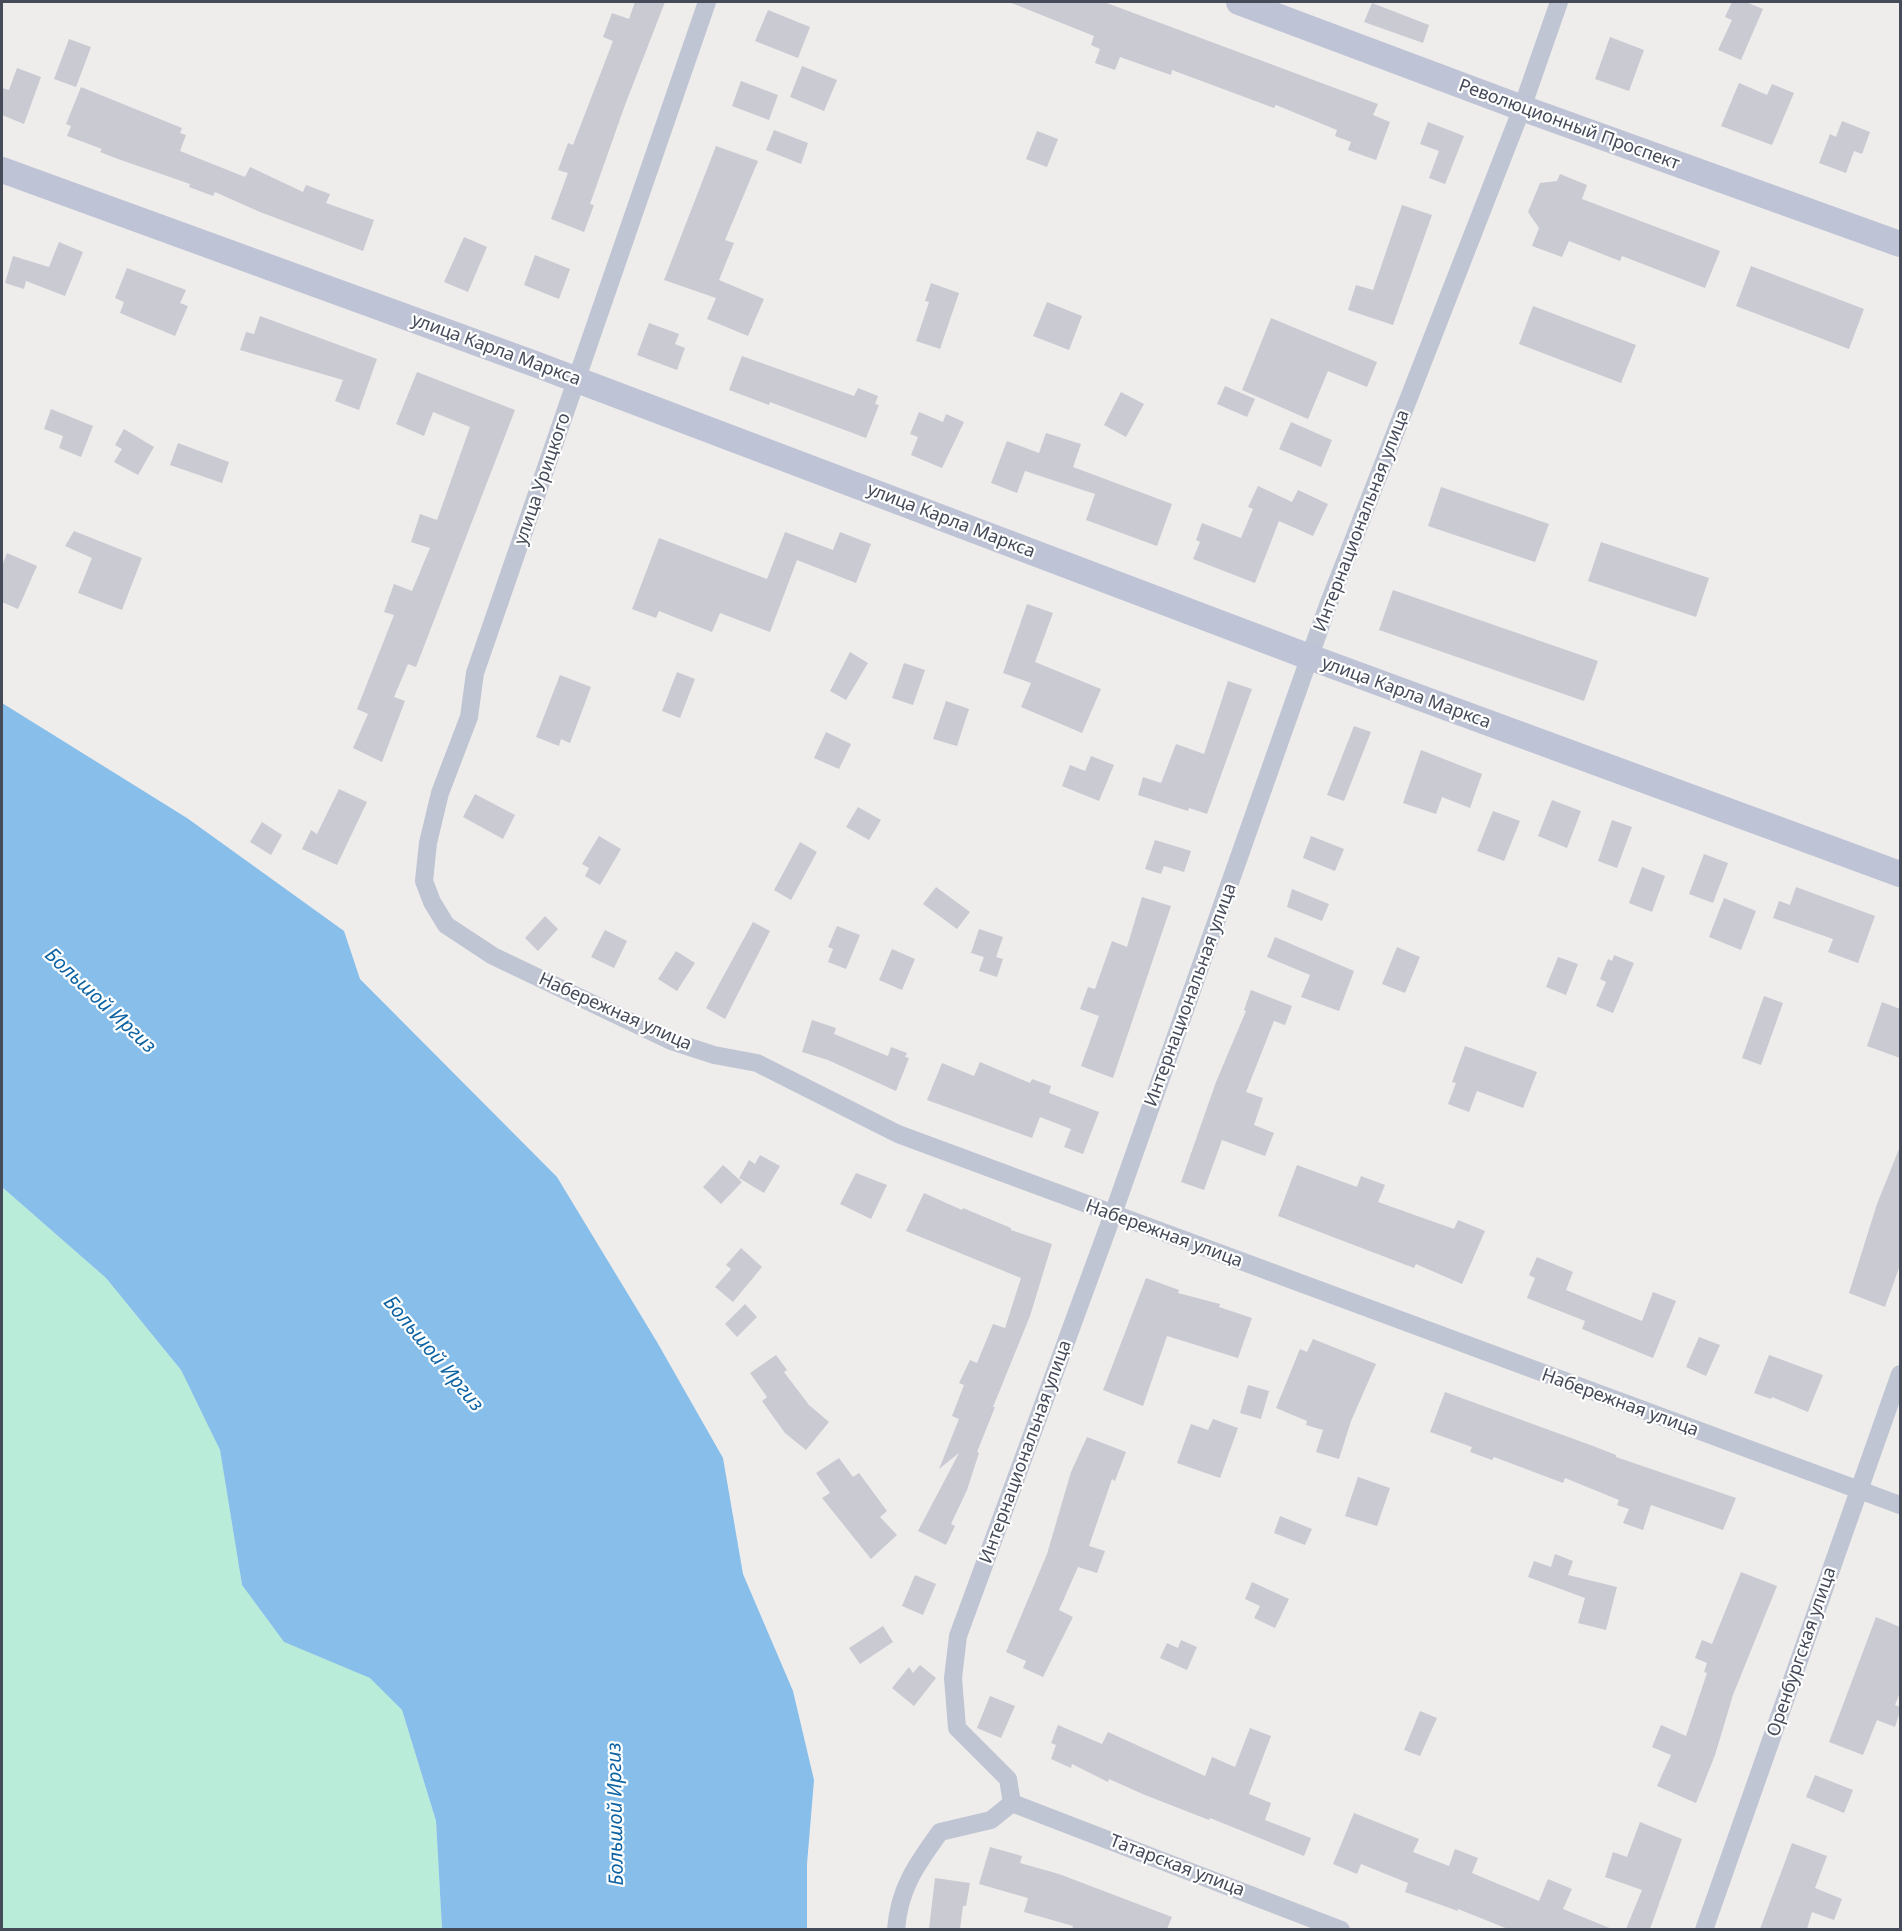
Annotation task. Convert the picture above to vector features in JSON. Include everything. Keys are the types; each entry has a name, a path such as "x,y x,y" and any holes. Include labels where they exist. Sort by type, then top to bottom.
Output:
{"main road":[{"name":"Революционный Проспект","path":"1239,2 1522,108 1900,244"},
{"name":"улица Карла Маркса","path":"2,170 578,380 1312,658 1900,874"}],"street":[{"name":"улица Урицкого","path":"446,925 432,902 424,881 428,843 440,793 470,717 476,673 707,2"},
{"name":"Интернациональная улица","path":"1012,1803 1008,1779 957,1728 952,1678 958,1636 1113,1214 1312,658 1328,605 1522,108 1559,2"},
{"name":"Набережная улица","path":"446,925 493,956 671,1041 714,1054 757,1063 898,1134 1900,1505"},
{"name":"Оренбургская улица","path":"1704,1929 1900,1374"},
{"path":"896,1929 898,1905 914,1868 940,1832 991,1820 1012,1803"},
{"name":"Татарская улица","path":"1012,1803 1341,1929"}],"green space":[{"path":"2,1187 106,1278 181,1370 220,1449 242,1585 284,1642 371,1678 402,1710 436,1821 442,1929 2,1929"}],"water":[{"name":"Большой Иргиз","path":"2,703 187,818 344,931 360,979 557,1177 657,1342 723,1458 743,1574 793,1691 814,1780 807,1864 807,1929 442,1929 436,1821 402,1710 370,1678 284,1642 242,1585 220,1450 181,1370 106,1278 2,1187"}],"building":[{"path":"635,2 665,2 590,204 594,205 584,232 551,219 568,173 558,170 568,143 573,145 613,41 603,37 612,13 629,19"},
{"path":"1009,2 1104,2 1378,104 1373,115 1390,122 1376,160 1348,150 1351,142 1335,136 1337,130 1276,105 1274,108 1172,70 1171,75 1120,57 1115,70 1095,63 1100,49 1091,45 1094,36"},
{"path":"1732,2 1746,2 1763,9 1741,60 1718,50 1732,20 1725,17"},
{"path":"1372,3 1429,25 1423,43 1364,22"},
{"path":"768,10 810,27 798,58 755,41"},
{"path":"1610,37 1644,50 1629,91 1595,79"},
{"path":"69,39 91,47 76,87 54,79"},
{"path":"802,66 837,80 824,111 790,97"},
{"path":"17,68 41,77 24,124 2,115 2,88 9,90"},
{"path":"741,81 778,95 769,120 732,106"},
{"path":"1739,83 1767,95 1772,84 1794,93 1772,145 1721,126"},
{"path":"81,87 182,128 180,133 186,135 180,151 245,177 250,167 303,192 306,185 330,194 326,203 374,220 363,251 260,212 215,192 213,196 189,187 190,184 100,152 102,149 67,136 71,126 66,124"},
{"path":"1842,121 1870,132 1862,154 1854,151 1846,173 1819,163 1830,134 1836,137"},
{"path":"1428,122 1464,136 1445,184 1429,178 1439,151 1420,144"},
{"path":"774,130 808,143 801,164 766,150"},
{"path":"1037,131 1058,139 1047,167 1026,159"},
{"path":"716,146 758,161 725,240 734,243 719,280 764,299 748,336 707,319 716,298 664,280"},
{"path":"1560,174 1587,185 1582,199 1720,251 1705,288 1622,256 1620,261 1569,241 1562,257 1532,246 1539,228 1528,212 1540,183 1557,181"},
{"path":"1402,205 1432,215 1393,325 1348,310 1356,285 1373,290"},
{"path":"464,237 487,247 468,292 444,282"},
{"path":"59,242 83,252 65,296 26,281 24,289 5,283 13,256 49,267"},
{"path":"535,255 570,269 559,299 524,285"},
{"path":"1751,266 1864,309 1849,349 1736,306"},
{"path":"127,268 186,290 180,303 188,306 175,336 120,313 124,302 115,298"},
{"path":"931,283 959,293 940,349 916,341 929,302 925,301"},
{"path":"1047,302 1082,316 1069,350 1033,336"},
{"path":"1533,306 1636,345 1621,383 1519,344"},
{"path":"260,316 377,359 359,410 335,401 343,380 240,350 246,332 254,334"},
{"path":"1271,318 1377,362 1367,387 1328,371 1308,419 1242,390"},
{"path":"649,323 679,334 675,344 685,348 677,370 637,355"},
{"path":"742,356 854,396 858,388 878,396 875,404 879,405 866,438 770,402 769,405 729,390"},
{"path":"417,372 515,410 416,667 408,664 394,697 405,701 382,762 353,748 368,714 357,709 394,615 384,612 394,584 412,591 430,548 411,542 420,514 437,520 470,427 433,412 424,436 396,424"},
{"path":"1225,386 1255,399 1247,417 1217,404"},
{"path":"1121,392 1144,404 1126,437 1104,425"},
{"path":"51,409 93,426 81,457 59,448 63,436 44,429"},
{"path":"919,412 943,422 946,414 964,422 942,468 911,455 918,437 910,434"},
{"path":"1291,422 1332,440 1321,467 1279,449"},
{"path":"124,429 154,447 138,475 114,462 122,449 115,445"},
{"path":"1046,433 1081,444 1073,467 1172,504 1157,546 1086,520 1095,494 1025,471 1017,493 991,483 1007,441 1039,453"},
{"path":"178,443 229,462 222,483 170,465"},
{"path":"1258,486 1292,502 1298,490 1328,504 1313,536 1279,521 1255,583 1193,559 1200,542 1196,540 1202,523 1241,538 1253,509 1248,507"},
{"path":"1441,487 1549,524 1535,562 1428,526"},
{"path":"74,531 142,558 122,610 78,593 92,558 65,546"},
{"path":"785,532 833,550 840,532 871,544 856,583 797,560 770,632 720,613 712,632 659,611 656,618 632,609 659,538 767,579"},
{"path":"1601,542 1709,578 1696,617 1588,581"},
{"path":"7,553 37,566 18,609 2,602 2,566"},
{"path":"1393,590 1598,661 1584,701 1379,630"},
{"path":"1027,604 1053,613 1035,662 1101,689 1082,733 1021,707 1031,683 1003,673"},
{"path":"850,652 868,663 846,700 830,691"},
{"path":"904,663 925,670 913,705 892,698"},
{"path":"677,672 695,679 680,718 662,711"},
{"path":"560,675 591,687 570,743 561,739 559,746 536,737"},
{"path":"1228,681 1252,689 1207,814 1189,808 1188,811 1138,795 1143,777 1161,783 1176,744 1204,754"},
{"path":"946,701 969,709 957,746 933,739"},
{"path":"1354,726 1371,732 1344,801 1327,795"},
{"path":"826,732 851,744 839,769 814,758"},
{"path":"1421,750 1482,774 1470,808 1442,797 1436,814 1403,803"},
{"path":"1091,756 1114,765 1099,801 1062,786 1070,765 1085,771"},
{"path":"339,789 367,802 337,865 302,849 311,830 317,834"},
{"path":"475,794 515,815 503,839 463,817"},
{"path":"1552,800 1581,811 1567,848 1538,836"},
{"path":"858,807 881,820 869,840 846,827"},
{"path":"1493,811 1520,821 1504,861 1477,851"},
{"path":"1612,820 1632,827 1617,868 1598,861"},
{"path":"262,822 282,835 271,855 250,842"},
{"path":"599,836 621,849 600,885 585,876 589,868 582,864"},
{"path":"1311,836 1344,849 1335,871 1303,858"},
{"path":"1155,840 1191,851 1184,872 1164,866 1161,874 1145,869"},
{"path":"800,842 817,852 791,900 774,890"},
{"path":"1704,854 1728,863 1713,903 1689,894"},
{"path":"1642,867 1665,876 1652,912 1629,903"},
{"path":"936,887 970,912 957,929 923,904"},
{"path":"1796,887 1875,916 1858,963 1828,952 1833,939 1773,918 1779,901 1790,905"},
{"path":"1292,889 1329,904 1322,921 1287,907"},
{"path":"1142,897 1171,906 1113,1078 1081,1066 1099,1016 1080,1009 1088,987 1095,989 1112,941 1127,947"},
{"path":"1724,898 1756,911 1741,950 1709,937"},
{"path":"545,916 558,929 538,951 525,938"},
{"path":"753,922 770,931 725,1019 706,1008"},
{"path":"837,926 860,935 846,969 828,962 833,949 828,947"},
{"path":"979,929 1003,937 996,957 1003,959 997,977 979,971 984,957 971,953"},
{"path":"605,930 627,941 614,968 591,957"},
{"path":"1275,937 1354,971 1339,1011 1301,997 1310,975 1267,957"},
{"path":"1397,947 1420,957 1405,993 1382,984"},
{"path":"892,949 915,959 902,990 879,980"},
{"path":"676,951 695,963 677,991 658,979"},
{"path":"1614,955 1634,963 1613,1013 1596,1006 1606,982 1600,979 1608,959 1612,961"},
{"path":"1558,957 1578,964 1566,995 1546,987"},
{"path":"1251,990 1292,1006 1285,1025 1274,1021 1246,1092 1263,1098 1254,1125 1274,1133 1265,1156 1222,1140 1204,1190 1181,1182 1216,1082 1246,1011 1244,1010"},
{"path":"1764,996 1783,1003 1761,1065 1742,1058"},
{"path":"1882,1002 1900,1009 1900,1058 1867,1046"},
{"path":"812,1020 836,1028 834,1034 888,1056 891,1047 907,1053 905,1057 909,1058 896,1091 828,1060 802,1052"},
{"path":"1465,1046 1537,1072 1523,1108 1477,1091 1469,1112 1448,1104 1456,1083 1452,1082"},
{"path":"980,1062 1030,1083 1032,1079 1051,1086 1049,1093 1099,1112 1083,1154 1064,1147 1071,1129 1040,1117 1032,1138 927,1100 942,1063 974,1076"},
{"path":"1899,1149 1900,1265 1885,1307 1849,1293 1877,1204"},
{"path":"760,1155 780,1166 764,1193 739,1178 749,1160 755,1164"},
{"path":"723,1165 742,1182 721,1204 703,1187"},
{"path":"1297,1165 1357,1187 1361,1176 1385,1185 1378,1202 1454,1229 1458,1220 1485,1231 1462,1284 1416,1264 1414,1268 1278,1216"},
{"path":"856,1173 887,1185 871,1219 840,1204"},
{"path":"924,1193 1011,1228 1011,1230 1052,1244 1030,1316 993,1407 995,1407 977,1452 979,1453 967,1490 951,1524 955,1526 946,1545 918,1531 959,1453 939,1469 959,1419 952,1416 964,1385 959,1383 970,1360 977,1363 993,1324 1005,1328 1021,1278 906,1231"},
{"path":"741,1248 762,1267 733,1302 715,1287 731,1269 726,1265"},
{"path":"1537,1257 1573,1272 1566,1290 1642,1321 1653,1292 1676,1301 1653,1358 1582,1329 1585,1321 1527,1298 1535,1278 1529,1275"},
{"path":"1146,1278 1179,1290 1178,1293 1220,1304 1219,1307 1252,1318 1238,1358 1167,1336 1143,1406 1103,1390"},
{"path":"745,1304 757,1317 737,1337 725,1324"},
{"path":"1699,1337 1720,1345 1706,1376 1686,1367"},
{"path":"1313,1339 1376,1364 1351,1421 1339,1459 1316,1452 1323,1430 1306,1425 1307,1421 1276,1408 1300,1349 1307,1352"},
{"path":"776,1355 787,1370 784,1372 809,1405 829,1422 806,1450 785,1433 762,1401 767,1397 750,1373"},
{"path":"1769,1355 1823,1375 1808,1412 1772,1397 1771,1399 1754,1393"},
{"path":"1248,1385 1269,1391 1261,1419 1240,1413"},
{"path":"1445,1392 1593,1446 1616,1455 1616,1457 1736,1498 1723,1530 1651,1505 1643,1530 1623,1523 1629,1509 1617,1505 1619,1500 1565,1478 1563,1483 1494,1457 1492,1460 1470,1452 1472,1447 1430,1432"},
{"path":"1213,1419 1238,1428 1220,1478 1177,1463 1191,1424 1208,1430"},
{"path":"1087,1437 1126,1452 1115,1481 1112,1479 1089,1546 1105,1551 1097,1573 1078,1567 1059,1610 1073,1617 1043,1677 1023,1668 1026,1661 1006,1652 1047,1554 1071,1472"},
{"path":"839,1458 853,1477 859,1473 887,1511 880,1517 897,1535 871,1559 822,1498 830,1493 816,1473"},
{"path":"1358,1477 1390,1488 1377,1526 1345,1516"},
{"path":"1280,1516 1312,1529 1305,1545 1274,1533"},
{"path":"1555,1554 1573,1561 1568,1575 1617,1587 1606,1630 1578,1623 1585,1598 1528,1577 1534,1561 1551,1567"},
{"path":"1741,1572 1777,1586 1733,1695 1715,1755 1696,1803 1657,1786 1671,1755 1652,1747 1661,1725 1686,1736 1707,1673 1704,1672 1707,1663 1695,1658 1702,1640 1712,1644"},
{"path":"915,1575 936,1584 923,1615 902,1606"},
{"path":"1252,1582 1289,1599 1275,1628 1254,1618 1260,1606 1245,1599"},
{"path":"1876,1617 1900,1627 1900,1692 1895,1705 1900,1707 1900,1711 1895,1727 1877,1720 1863,1755 1829,1742"},
{"path":"883,1626 893,1642 860,1664 849,1648"},
{"path":"1181,1640 1197,1647 1187,1670 1160,1658 1167,1643 1178,1648"},
{"path":"920,1665 936,1678 914,1706 892,1688 909,1667 913,1673"},
{"path":"990,1696 1015,1706 1001,1738 977,1728"},
{"path":"1420,1711 1437,1718 1420,1756 1404,1750"},
{"path":"1058,1725 1102,1744 1108,1732 1205,1776 1212,1757 1235,1767 1250,1728 1271,1736 1249,1794 1271,1803 1265,1820 1311,1838 1304,1856 1109,1779 1108,1782 1072,1764 1071,1768 1051,1759 1056,1745 1051,1743"},
{"path":"1815,1775 1853,1790 1844,1813 1806,1797"},
{"path":"1354,1813 1419,1839 1413,1852 1449,1866 1455,1849 1478,1858 1472,1873 1539,1901 1548,1879 1572,1889 1563,1909 1612,1929 1508,1929 1458,1909 1458,1911 1405,1892 1408,1883 1361,1864 1357,1874 1333,1864"},
{"path":"1640,1822 1682,1839 1650,1929 1626,1929 1642,1890 1605,1877 1613,1852 1627,1857"},
{"path":"1792,1843 1827,1856 1815,1888 1842,1899 1834,1920 1812,1912 1807,1929 1760,1929"},
{"path":"990,1847 1022,1856 1020,1863 1059,1874 1172,1917 1167,1929 1072,1929 1073,1926 1024,1912 1028,1898 979,1884"},
{"path":"935,1878 970,1883 966,1906 963,1906 960,1929 929,1929"}]}
